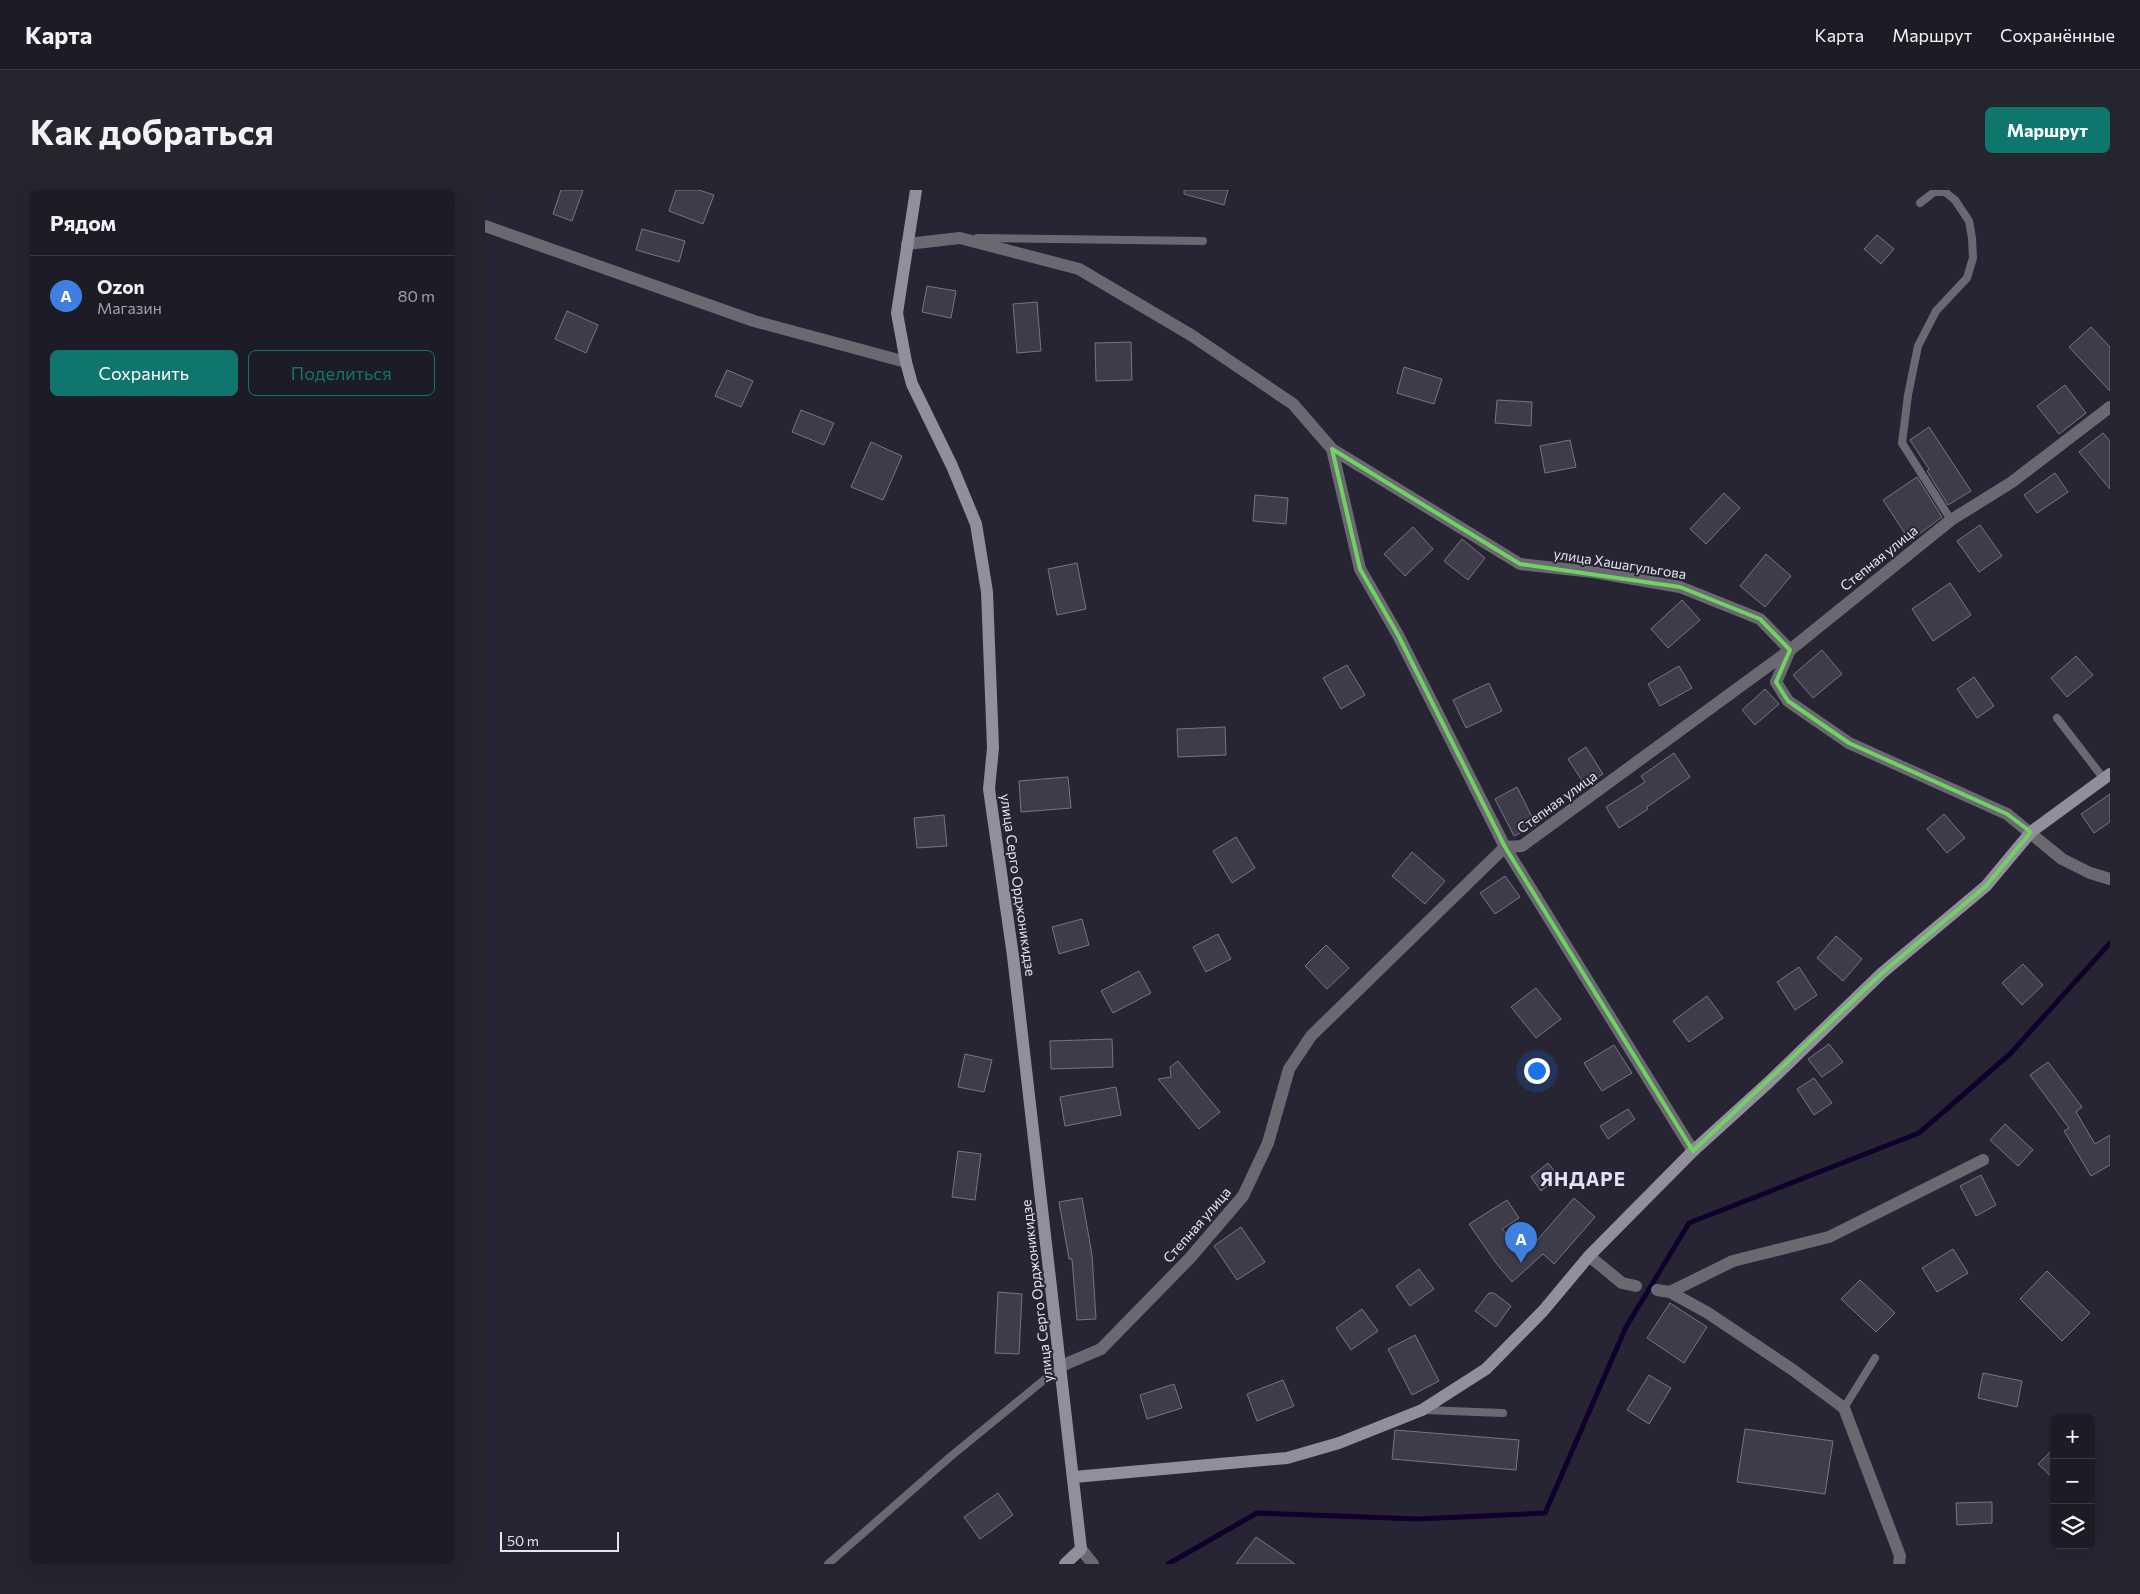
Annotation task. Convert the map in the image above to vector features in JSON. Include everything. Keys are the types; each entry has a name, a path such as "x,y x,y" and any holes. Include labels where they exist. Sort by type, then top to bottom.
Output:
{"street":[{"name":"улица Серго Орджоникидзе","path":"916,190 897,313 912,384 952,466 975,524 987,592 993,748 989,789 1013,956 1081,1549"},
{"path":"485,226 754,321 906,362"},
{"path":"907,244 960,238 1079,269 1191,335 1293,404 1332,448 1360,569 1398,635 1505,847 1693,1151"},
{"name":"Степная улица","path":"1061,1366 1101,1349 1190,1258 1243,1196 1268,1144 1289,1069 1311,1036 1505,847 1523,846 1789,650 1951,520 2011,482 2110,407"},
{"name":"улица Хашагульгова","path":"1332,448 1520,564 1593,572 1681,587 1760,619 1789,650"},
{"path":"1789,650 1776,682 1788,701 1849,743 2007,814 2062,859 2090,873 2110,880"},
{"path":"1074,1477 1287,1458 1339,1443 1422,1410 1486,1369 1543,1312 1589,1256 1693,1151 1769,1082 1883,973 1986,886 2031,832 2107,777"},
{"path":"1670,1292 1733,1261 1829,1237 1983,1160"},
{"path":"1589,1256 1622,1283 1636,1286"},
{"path":"1657,1290 1670,1292 1708,1313 1763,1349 1844,1408 1900,1556 1899,1564"},
{"path":"1065,1564 1081,1549 1093,1564"}],"lane":[{"path":"1920,203 1934,192 1945,192 1955,200 1969,221 1973,238 1973,258 1967,278 1936,311 1918,346 1901,443 1951,520"},
{"path":"960,238 1203,241"},
{"path":"2057,718 2107,777"},
{"path":"1844,1408 1875,1358"},
{"path":"828,1564 950,1457 1061,1366"},
{"path":"1422,1410 1503,1413"}],"highlighted area":[{"path":"1332,449 1520,564 1680,587 1760,619 1790,650 1776,682 1788,701 1849,743 2007,814 2031,832 1986,886 1882,973 1693,1151 1505,847 1398,635 1360,569"}],"building":[{"path":"561,190 583,190 572,221 553,214"},
{"path":"676,190 699,190 714,195 703,224 669,211"},
{"path":"1184,190 1228,190 1224,205 1184,194"},
{"path":"642,229 685,241 679,262 636,250"},
{"path":"1877,235 1894,249 1881,264 1864,249"},
{"path":"927,286 956,291 951,318 922,312"},
{"path":"1037,302 1041,351 1017,353 1013,304"},
{"path":"567,311 598,325 586,353 555,339"},
{"path":"2091,327 2110,347 2110,391 2069,347"},
{"path":"1131,342 1132,380 1096,381 1095,343"},
{"path":"1404,367 1442,379 1434,404 1397,393"},
{"path":"727,370 753,381 741,407 715,396"},
{"path":"2065,385 2086,413 2059,434 2037,406"},
{"path":"1497,400 1532,402 1531,426 1495,423"},
{"path":"801,410 834,423 824,445 792,432"},
{"path":"1929,427 1971,491 1948,505 1927,471 1929,469 1910,440"},
{"path":"2103,433 2110,441 2110,489 2079,452"},
{"path":"1570,440 1576,467 1545,473 1540,446"},
{"path":"871,442 902,456 883,500 851,487"},
{"path":"2055,473 2068,492 2037,513 2024,495"},
{"path":"1917,477 1942,517 1910,541 1883,500"},
{"path":"1724,493 1740,508 1706,544 1690,529"},
{"path":"1255,495 1288,498 1286,524 1253,521"},
{"path":"1980,525 2002,556 1979,572 1957,541"},
{"path":"1413,527 1433,549 1405,576 1384,554"},
{"path":"1462,539 1485,558 1468,580 1444,561"},
{"path":"1766,554 1791,576 1765,607 1740,586"},
{"path":"1077,563 1086,609 1057,615 1048,569"},
{"path":"1950,583 1971,615 1933,641 1912,609"},
{"path":"1682,600 1700,620 1668,648 1651,629"},
{"path":"1822,650 1842,674 1813,698 1793,675"},
{"path":"2076,656 2093,675 2067,697 2051,678"},
{"path":"1347,665 1365,695 1341,709 1323,678"},
{"path":"1679,666 1692,688 1660,706 1648,684"},
{"path":"1974,677 1994,706 1977,718 1957,689"},
{"path":"1489,683 1502,711 1466,728 1453,700"},
{"path":"1765,689 1779,704 1755,725 1742,710"},
{"path":"1225,727 1226,755 1178,757 1177,729"},
{"path":"1586,747 1603,774 1585,785 1568,759"},
{"path":"1674,753 1690,777 1619,828 1606,807 1645,782 1641,776"},
{"path":"1068,777 1071,808 1021,812 1019,781"},
{"path":"1517,787 1536,825 1514,836 1495,799"},
{"path":"2110,794 2110,822 2094,833 2081,814"},
{"path":"1944,814 1965,838 1947,853 1927,829"},
{"path":"944,815 947,846 917,848 914,818"},
{"path":"1236,837 1255,868 1232,883 1213,851"},
{"path":"1412,852 1445,881 1425,904 1392,876"},
{"path":"1505,876 1520,897 1495,914 1480,893"},
{"path":"1082,919 1089,945 1059,954 1052,927"},
{"path":"1218,934 1231,959 1206,972 1193,947"},
{"path":"1836,936 1862,959 1843,981 1817,958"},
{"path":"1326,945 1349,968 1327,989 1305,966"},
{"path":"2023,964 2043,985 2022,1005 2002,983"},
{"path":"1799,967 1817,995 1795,1010 1777,982"},
{"path":"1139,971 1151,993 1113,1013 1101,991"},
{"path":"1536,988 1561,1019 1536,1038 1511,1007"},
{"path":"1707,996 1723,1018 1689,1042 1673,1021"},
{"path":"1112,1039 1113,1067 1051,1069 1050,1041"},
{"path":"1829,1044 1843,1062 1822,1077 1808,1059"},
{"path":"1614,1045 1632,1073 1602,1091 1584,1063"},
{"path":"965,1054 992,1060 984,1092 958,1087"},
{"path":"1178,1061 1220,1112 1199,1129 1158,1079 1171,1077 1170,1067"},
{"path":"2048,1062 2082,1107 2076,1112 2095,1144 2110,1135 2110,1165 2091,1176 2064,1131 2069,1128 2030,1075"},
{"path":"1814,1078 1832,1103 1814,1115 1797,1089"},
{"path":"1116,1087 1121,1115 1065,1126 1060,1097"},
{"path":"1628,1109 1635,1119 1608,1139 1600,1126"},
{"path":"2005,1124 2033,1150 2018,1166 1990,1140"},
{"path":"958,1151 981,1154 975,1200 952,1197"},
{"path":"1548,1163 1559,1177 1541,1191 1531,1177"},
{"path":"1981,1175 1996,1205 1976,1216 1960,1186"},
{"path":"1082,1198 1092,1255 1096,1319 1077,1320 1072,1259 1069,1259 1059,1202"},
{"path":"1574,1198 1595,1217 1554,1264 1543,1254 1512,1282 1496,1263 1469,1224 1507,1200 1519,1218 1502,1229 1525,1254"},
{"path":"1241,1227 1265,1262 1237,1280 1214,1246"},
{"path":"1953,1249 1968,1273 1937,1292 1922,1268"},
{"path":"1419,1269 1434,1289 1410,1306 1396,1286"},
{"path":"2047,1271 2090,1313 2062,1341 2020,1299"},
{"path":"1860,1280 1895,1313 1876,1332 1841,1299"},
{"path":"998,1292 1022,1294 1019,1354 995,1353"},
{"path":"1489,1293 1494,1293 1511,1306 1496,1327 1475,1311"},
{"path":"1670,1303 1707,1327 1684,1363 1647,1338"},
{"path":"1362,1309 1378,1331 1351,1350 1336,1328"},
{"path":"1415,1335 1439,1381 1412,1395 1388,1349"},
{"path":"1983,1373 2022,1381 2017,1407 1978,1398"},
{"path":"1649,1375 1671,1388 1649,1424 1627,1410"},
{"path":"1283,1380 1294,1406 1257,1421 1247,1394"},
{"path":"1174,1384 1182,1408 1147,1419 1140,1395"},
{"path":"1745,1429 1833,1441 1825,1494 1737,1482"},
{"path":"1395,1430 1519,1440 1516,1470 1392,1459"},
{"path":"2050,1452 2050,1475 2038,1464"},
{"path":"998,1493 1013,1515 980,1539 964,1517"},
{"path":"1992,1502 1992,1523 1957,1525 1956,1503"},
{"path":"1256,1537 1295,1564 1236,1564"}],"waterway":[{"path":"1168,1564 1257,1513 1417,1519 1545,1513 1626,1327 1689,1223 1919,1133 2010,1054 2110,943"}],"place":[{"name":"Ozon","path":"1521,1263"}],"district":[{"name":"ЯНДАРЕ","path":"1583,1179"}]}
